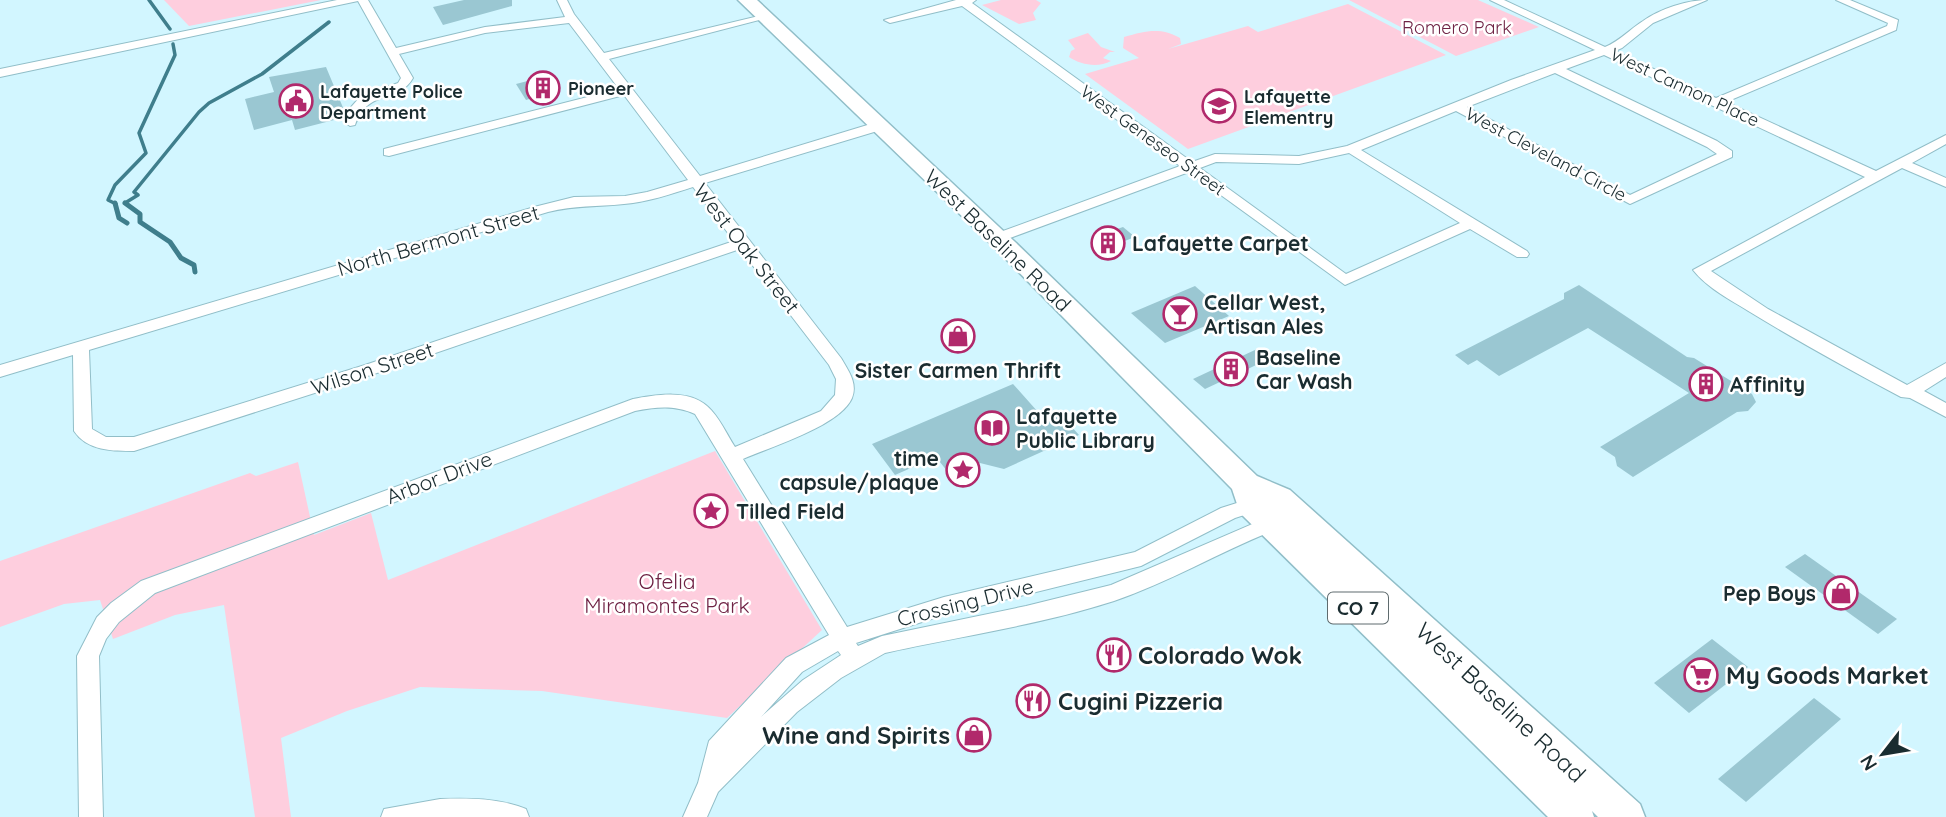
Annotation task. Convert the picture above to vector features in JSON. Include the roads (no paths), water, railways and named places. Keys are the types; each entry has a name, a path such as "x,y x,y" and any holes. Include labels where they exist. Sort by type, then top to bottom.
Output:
{"main road":[{"name":"West Baseline Road","path":"747,0 1269,505 1575,817"},
{"name":"West Baseline Road","path":"1269,505 1626,817"}],"street":[{"path":"0,73 353,0"},
{"path":"350,122 350,115 364,100 403,85 407,78 363,0"},
{"name":"West Oak Street","path":"562,0 572,19 835,362 845,379 844,397 827,415 732,456"},
{"name":"West Cannon Place","path":"1495,0 1875,176"},
{"path":"996,238 1189,166 1225,157 1299,160 1351,149 1629,40 1637,29 1649,21 1702,0"},
{"path":"1717,102 1892,28 1894,22 1841,0"},
{"path":"890,20 965,1"},
{"name":"West Geneseo Street","path":"965,1 1345,280 1471,223"},
{"path":"601,57 763,16"},
{"path":"393,52 485,30 572,19"},
{"name":"West Cleveland Circle","path":"1456,106 1630,200 1727,154 1712,144 1555,68"},
{"path":"389,152 626,91"},
{"name":"North Bermont Street","path":"0,371 543,209 575,201 625,200 696,183 879,126"},
{"path":"1946,139 1702,267 1704,276 1907,393 1946,369"},
{"path":"1351,149 1522,254"},
{"path":"1901,163 1946,183"},
{"name":"Wilson Street","path":"81,346 83,431 91,439 108,444 134,444 371,369 743,243"},
{"path":"1911,391 1946,411"},
{"name":"Arbor Drive","path":"91,817 88,656 96,632 118,608 148,587 633,405 665,400 686,402 701,411 732,456 848,647"},
{"name":"Crossing Drive","path":"695,817 710,784 848,647 944,606 1141,558 1228,513 1269,505"},
{"path":"393,817 429,809 482,810 517,817"}],"waterway":[{"path":"149,0 170,29"},
{"path":"125,203 138,195 134,192 209,103 262,74 329,22"},
{"path":"115,204 108,200 115,185 146,153 139,133 175,55 173,44"},
{"path":"125,203 140,214 140,222 170,242 181,258 194,265 195,272"},
{"path":"115,204 119,218 127,223"}],"place":[{"name":"Pioneer","path":"543,88"},
{"name":"Lafayette Police Department","path":"296,101"},
{"name":"Lafayette Elementry","path":"1219,106"},
{"name":"Lafayette Carpet","path":"1108,243"},
{"name":"Cellar West, Artisan Ales","path":"1180,314"},
{"name":"Sister Carmen Thrift","path":"958,336"},
{"name":"Baseline Car Wash","path":"1231,369"},
{"name":"Affinity","path":"1706,384"},
{"name":"Lafayette Public Library","path":"992,428"},
{"name":"time capsule/plaque","path":"963,470"},
{"name":"Tilled Field","path":"711,511"},
{"name":"Pep Boys","path":"1841,593"},
{"name":"Colorado Wok","path":"1114,655"},
{"name":"My Goods Market","path":"1701,675"},
{"name":"Cugini Pizzeria","path":"1033,701"},
{"name":"Wine and Spirits","path":"974,735"}],"park label":[{"name":"Romero Park","path":"1457,27"},
{"name":"Ofelia Miramontes Park","path":"667,593"}]}
